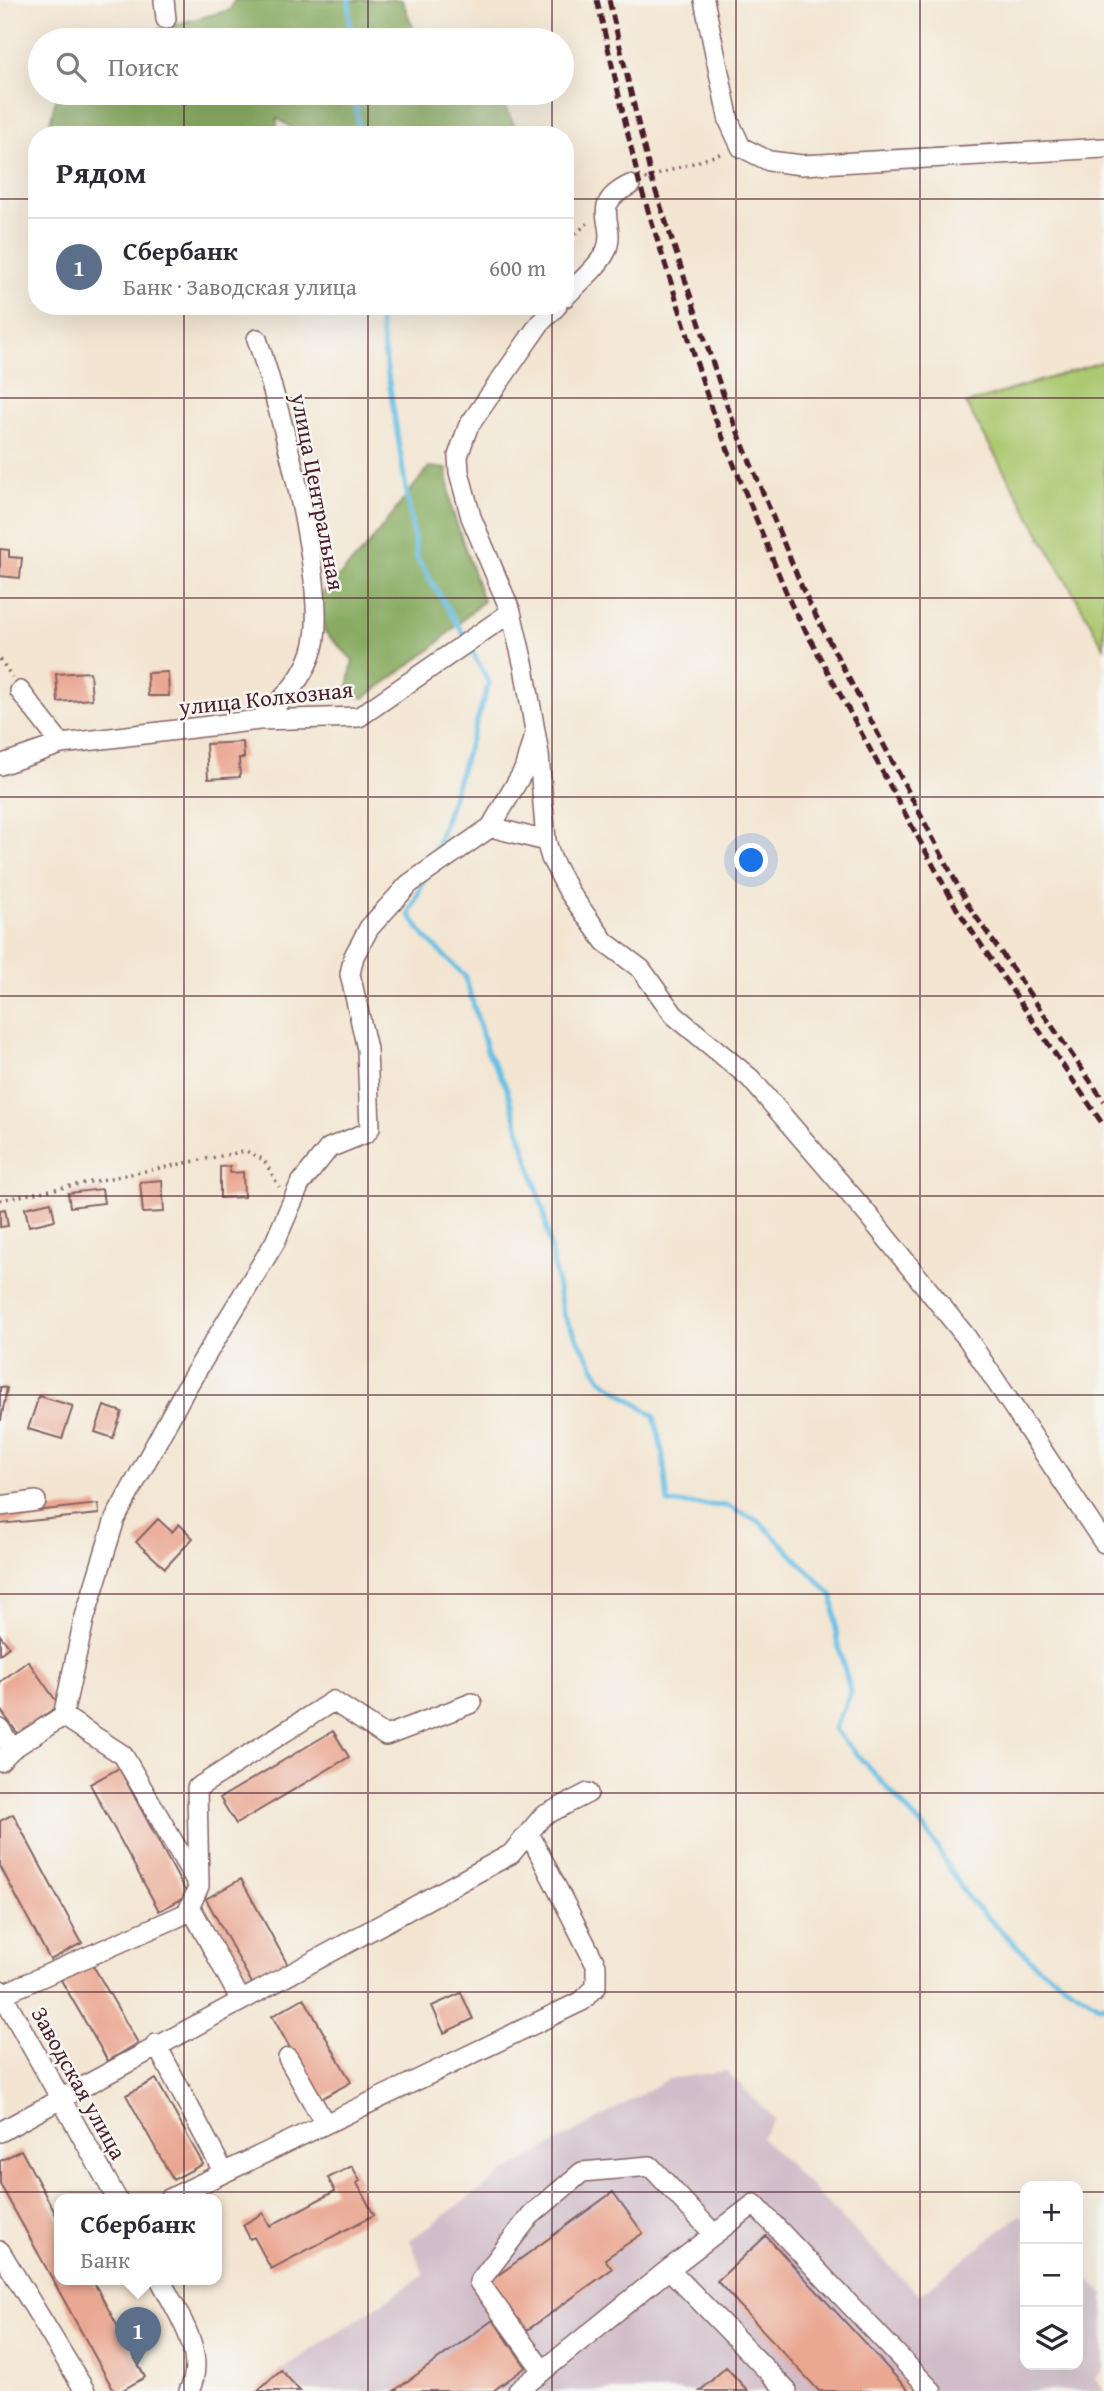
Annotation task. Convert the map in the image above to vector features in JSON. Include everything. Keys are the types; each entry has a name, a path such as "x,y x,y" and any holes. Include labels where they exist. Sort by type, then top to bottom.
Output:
{"street":[{"path":"704,0 729,121 741,147 769,161 802,164 1104,148"},
{"path":"574,287 605,254 608,244 605,207 615,192 630,185"},
{"path":"548,315 468,428 458,456 459,472 471,517 511,612 524,667 539,754 546,841 569,892 605,942 641,969 674,1015 750,1077 868,1215 967,1338 1104,1542"},
{"name":"улица Центральная","path":"257,339 274,389 306,536 316,620 313,648 303,672 288,693 260,720"},
{"name":"улица Колхозная","path":"0,765 61,744 260,720 359,717 511,612"},
{"path":"20,691 61,744"},
{"path":"0,1729 6,1755 63,1716 84,1620 115,1519 186,1388 275,1242 300,1184 318,1158 329,1148 366,1133 370,1128 367,1049 350,974 360,941 409,884 491,827 524,770 534,735"},
{"path":"491,827 546,841"},
{"path":"0,1506 36,1501"},
{"path":"1,1992 187,1913 199,1886 197,1788 333,1701 386,1736 472,1703"},
{"path":"63,1716 123,1755 199,1886"},
{"path":"0,2132 156,2044 511,1854 543,1816 588,1793"},
{"path":"179,2194 582,2001 596,1987 596,1965 529,1833"},
{"path":"190,1906 240,1999"},
{"name":"Заводская улица","path":"1,1992 114,2194"},
{"path":"156,2044 223,2173"},
{"path":"288,2058 325,2124"},
{"path":"543,2371 479,2282 530,2216 582,2172 650,2166 714,2234"},
{"path":"518,2391 754,2204 932,2391"},
{"path":"0,2251 85,2391"},
{"path":"669,2269 787,2391"},
{"path":"163,2285 195,2353 197,2374 189,2391"}],"path":[{"path":"630,185 741,147"},
{"path":"574,235 605,207"},
{"path":"0,1200 246,1151 267,1164 278,1182 286,1212"}],"shaded area":[{"path":"726,2071 775,2119 761,2137 919,2295 1020,2215 1020,2370 1083,2370 1083,2274 1104,2294 1104,2369 1095,2378 1104,2391 257,2391 281,2370 424,2275 410,2240 503,2173 668,2079"}],"green space":[{"path":"234,0 402,0 413,28 162,28 230,10"},
{"path":"54,105 504,105 515,126 289,126 277,118 277,126 49,126"},
{"path":"1104,361 1104,647 966,404"},
{"path":"429,467 447,469 451,507 483,601 430,650 364,698 347,693 353,660 325,632 319,597 367,547"}],"building":[{"path":"0,549 9,550 9,557 22,558 20,578 0,576"},
{"path":"90,672 92,699 58,702 56,674"},
{"path":"168,672 169,696 148,696 147,673"},
{"path":"243,742 244,758 239,758 240,777 208,779 206,744"},
{"path":"230,1166 230,1173 243,1172 244,1197 220,1198 220,1167"},
{"path":"162,1180 164,1212 143,1213 140,1182"},
{"path":"102,1189 104,1203 70,1207 68,1193"},
{"path":"51,1202 55,1220 29,1226 25,1208"},
{"path":"5,1209 8,1226 0,1227 0,1210"},
{"path":"0,1387 7,1388 1,1420 0,1420"},
{"path":"39,1396 73,1406 62,1439 28,1429"},
{"path":"104,1406 122,1412 113,1438 95,1432"},
{"path":"98,1504 99,1514 0,1524 0,1515"},
{"path":"158,1519 172,1532 179,1524 193,1538 165,1568 136,1542"},
{"path":"0,1635 9,1647 0,1654"},
{"path":"28,1661 59,1705 18,1734 0,1709 0,1682"},
{"path":"333,1731 349,1757 236,1824 220,1798"},
{"path":"119,1768 188,1896 159,1911 90,1784"},
{"path":"13,1814 82,1943 50,1960 0,1866 0,1821"},
{"path":"241,1879 289,1967 254,1987 206,1899"},
{"path":"91,1962 138,2043 108,2061 61,1980"},
{"path":"461,1993 473,2019 444,2033 432,2006"},
{"path":"304,1998 351,2082 319,2100 272,2016"},
{"path":"156,2079 203,2164 173,2180 126,2095"},
{"path":"21,2150 54,2211 54,2282 0,2184 0,2161"},
{"path":"352,2166 360,2181 357,2183 374,2215 271,2269 254,2237 250,2239 243,2225 263,2213 270,2226 335,2191 328,2178"},
{"path":"613,2192 643,2233 605,2259 612,2269 526,2331 490,2281"},
{"path":"766,2236 909,2391 819,2391 717,2281"},
{"path":"56,2285 95,2285 145,2377 121,2391 114,2391"},
{"path":"493,2320 526,2367 493,2391 394,2391"},
{"path":"726,2367 748,2391 700,2391"},
{"path":"281,2370 300,2391 257,2391"}],"waterway":[{"path":"349,0 350,28"},
{"path":"356,105 358,126"},
{"path":"378,315 417,558 466,638"},
{"path":"433,858 489,683 470,647"},
{"path":"424,880 409,914 425,937 465,976 487,1051 506,1086 543,1209 563,1314 601,1379 654,1416 663,1455 668,1503 727,1506 759,1521 833,1596 837,1641 851,1693 834,1729 929,1834 967,1897 1038,1967 1100,2006 1104,2005"}],"railway":[{"path":"597,0 639,182 712,411 791,604 957,909 1104,1126"},
{"path":"609,0 651,177 727,406 806,597 968,905 1104,1101"}],"place":[{"name":"Сбербанк","path":"138,2365"}]}
